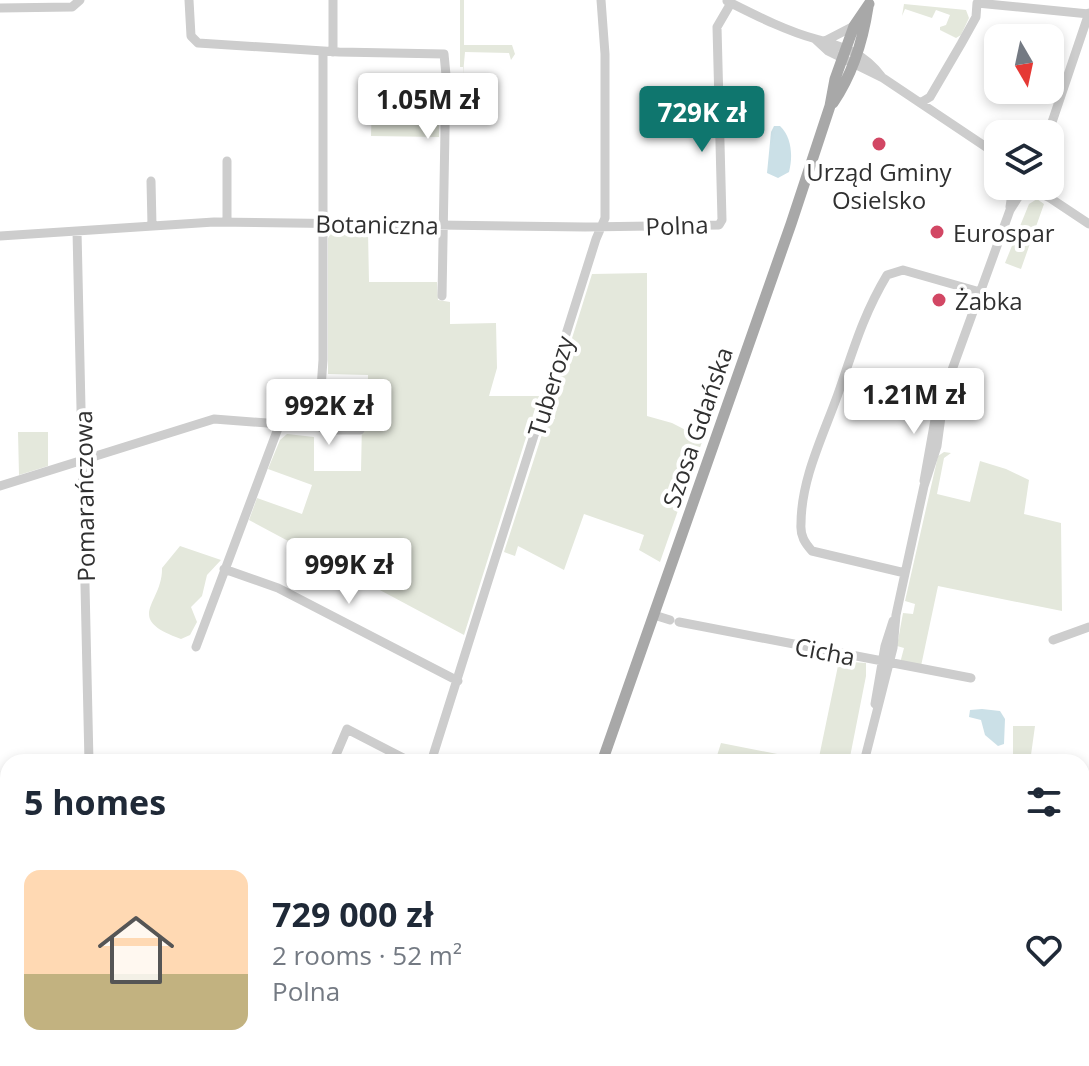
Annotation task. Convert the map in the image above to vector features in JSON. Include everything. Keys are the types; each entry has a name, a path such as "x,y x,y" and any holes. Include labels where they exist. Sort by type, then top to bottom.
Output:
{"main road":[{"name":"Szosa Gdańska","path":"605,754 830,106 842,90 854,26 870,2"},
{"name":"Szosa Gdańska","path":"850,56 870,2"}],"street":[{"path":"0,8 72,7 80,0"},
{"path":"189,0 194,42 328,51 444,54 442,296"},
{"path":"333,0 328,51 323,360 317,420 325,430 360,430"},
{"name":"Tuberozy","path":"434,754 605,216 605,54 601,0"},
{"path":"728,2 820,40 850,56 984,146"},
{"name":"Polna","path":"602,227 720,224 717,27 728,2"},
{"path":"920,103 930,97 961,44 976,17 977,2 1089,14 1053,120"},
{"path":"820,40 854,26"},
{"path":"227,161 227,222"},
{"path":"151,181 152,225"},
{"path":"866,754 889,632 896,615 924,486 931,436 957,351 1010,210 1017,200"},
{"path":"1053,200 1089,224"},
{"name":"Botaniczna","path":"0,236 227,222 602,227"},
{"name":"Pomarańczowa","path":"77,231 89,754"},
{"path":"905,573 812,551 803,540 800,525 811,466 853,345 887,275 903,270 980,292"},
{"path":"0,486 214,419 307,426 317,420"},
{"path":"196,647 280,423"},
{"path":"224,569 278,588 458,681"},
{"name":"Cicha","path":"654,615 971,678"},
{"path":"1053,640 1089,627"},
{"path":"336,754 347,729 395,754"}],"shaded area":[{"path":"460,0 464,0 464,45 512,45 515,54 511,60 509,53 465,52 463,74 463,67 460,67"},
{"path":"904,4 966,10 969,18 961,35 956,38 940,30 950,15 936,10 932,18 905,9 902,16"},
{"path":"372,101 439,102 439,137 371,136"},
{"path":"1038,200 1044,204 1021,269 1005,263 1029,204"},
{"path":"334,229 368,231 369,282 437,282 438,300 450,302 450,324 496,323 497,368 489,396 539,396 464,635 249,520 257,498 302,514 312,485 268,469 280,440 287,434 314,437 314,471 361,471 362,423 367,422 368,375 328,374 328,238"},
{"path":"647,273 647,416 672,423 703,439 660,562 639,550 644,535 584,514 564,570 518,546 515,556 504,552 547,419 555,419 554,412 549,412 592,274"},
{"path":"18,432 48,432 48,466 19,475"},
{"path":"944,452 951,453 944,458 937,494 970,502 980,461 1029,480 1024,514 1061,523 1062,611 938,586 921,666 900,663 904,648 897,646 903,613 913,614 915,604 905,601 938,456"},
{"path":"180,546 221,560 207,575 202,596 191,607 197,622 190,635 181,639 163,631 149,617 162,568"},
{"path":"839,661 866,663 851,754 820,754"},
{"path":"1013,726 1035,726 1031,754 1013,754"},
{"path":"721,743 777,754 718,754"}],"water":[{"path":"774,126 780,126 784,131 791,154 789,172 778,178 767,173"},
{"path":"970,710 1000,711 1005,719 1004,744 998,746 985,735 981,720 969,717"}],"place":[{"name":"Urząd Gminy Osielsko","path":"879,144"},
{"name":"Eurospar","path":"937,232"},
{"name":"Żabka","path":"939,300"}]}
